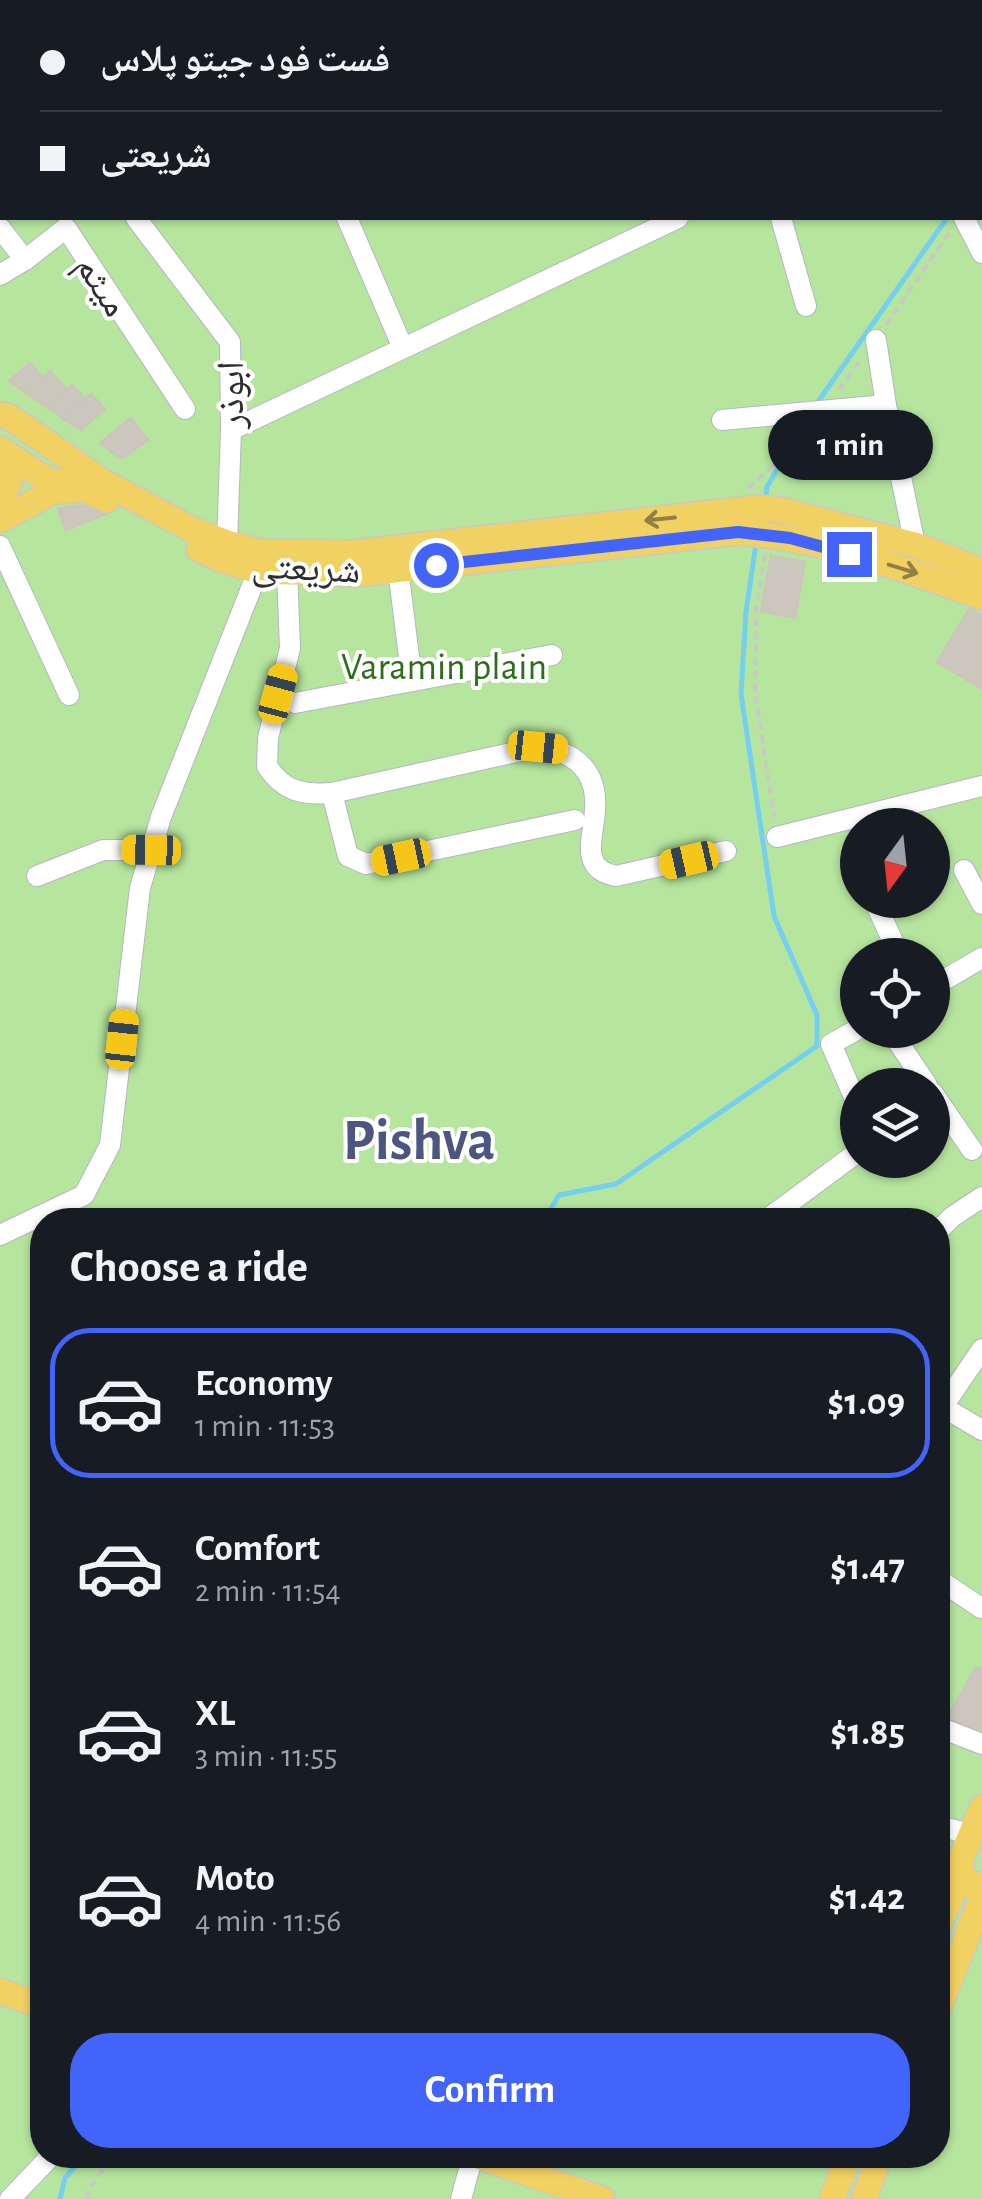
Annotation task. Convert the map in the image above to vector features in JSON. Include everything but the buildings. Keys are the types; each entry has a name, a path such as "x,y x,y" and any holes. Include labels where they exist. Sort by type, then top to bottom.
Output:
{"main road":[{"name":"شریعتی","path":"3,415 105,484 193,530 260,552 353,553 757,509 914,545 982,572"},
{"name":"شریعتی","path":"0,450 52,481 95,494 220,559 258,571 358,574 738,532 790,538 908,570 982,598"},
{"path":"0,450 11,477 8,488 0,495"},
{"path":"28,505 40,482 64,477 68,468 65,454"},
{"path":"0,520 54,491 95,494"},
{"path":"950,1911 972,1879 961,1859 982,1808"},
{"path":"950,1979 982,1898"},
{"path":"0,1991 30,2002"},
{"path":"516,2168 602,2199"},
{"path":"832,2199 845,2168"},
{"path":"864,2199 875,2168"}],"street":[{"name":"ابوذر","path":"138,220 230,342 227,543"},
{"path":"348,220 403,348"},
{"path":"231,430 674,220"},
{"path":"782,220 806,306"},
{"path":"963,220 982,254"},
{"path":"0,228 25,260"},
{"name":"میثم","path":"0,275 66,228 185,409"},
{"path":"876,340 914,545"},
{"path":"722,420 886,405"},
{"path":"0,546 70,695"},
{"path":"398,570 412,681"},
{"path":"57,1208 84,1195 110,1145 140,888 160,816 258,571"},
{"path":"287,572 290,648 268,738 267,766 293,790 308,795 332,793 538,747 559,750 583,766 592,784 596,808 590,847 596,864 606,873 616,876 726,851"},
{"path":"295,703 552,656"},
{"path":"777,837 982,786"},
{"path":"332,793 348,856 366,864 575,820"},
{"path":"36,876 103,850 151,850"},
{"path":"964,870 982,904"},
{"path":"950,976 982,958"},
{"path":"840,1039 831,1044 841,1068"},
{"path":"950,1118 972,1150"},
{"path":"782,1208 840,1165"},
{"path":"950,1219 982,1197"},
{"path":"0,1235 30,1221"},
{"path":"950,1393 982,1349"},
{"path":"950,1414 982,1430"},
{"path":"950,1587 981,1608"},
{"path":"950,1732 982,1744"},
{"path":"950,1829 970,1834"},
{"path":"10,2199 40,2168"},
{"path":"461,2199 479,2168"}],"path":[{"path":"757,509 746,489 806,436 815,412 876,340 961,220"},
{"path":"766,546 756,612 754,691 777,837"},
{"path":"88,2199 88,2190 104,2168"}],"green space":[{"name":"Varamin plain","path":"0,220 982,220 982,2199 0,2199"}],"waterway":[{"path":"815,406 946,220"},
{"path":"765,501 767,487 806,419"},
{"path":"551,1208 559,1195 616,1184 817,1046 817,1015 774,916 741,694 755,550"},
{"path":"60,2199 65,2178 74,2168"}],"district":[{"name":"Pishva","path":"419,1139"}],"route":[{"path":"436,565 738,532 790,538 849,554"}]}
